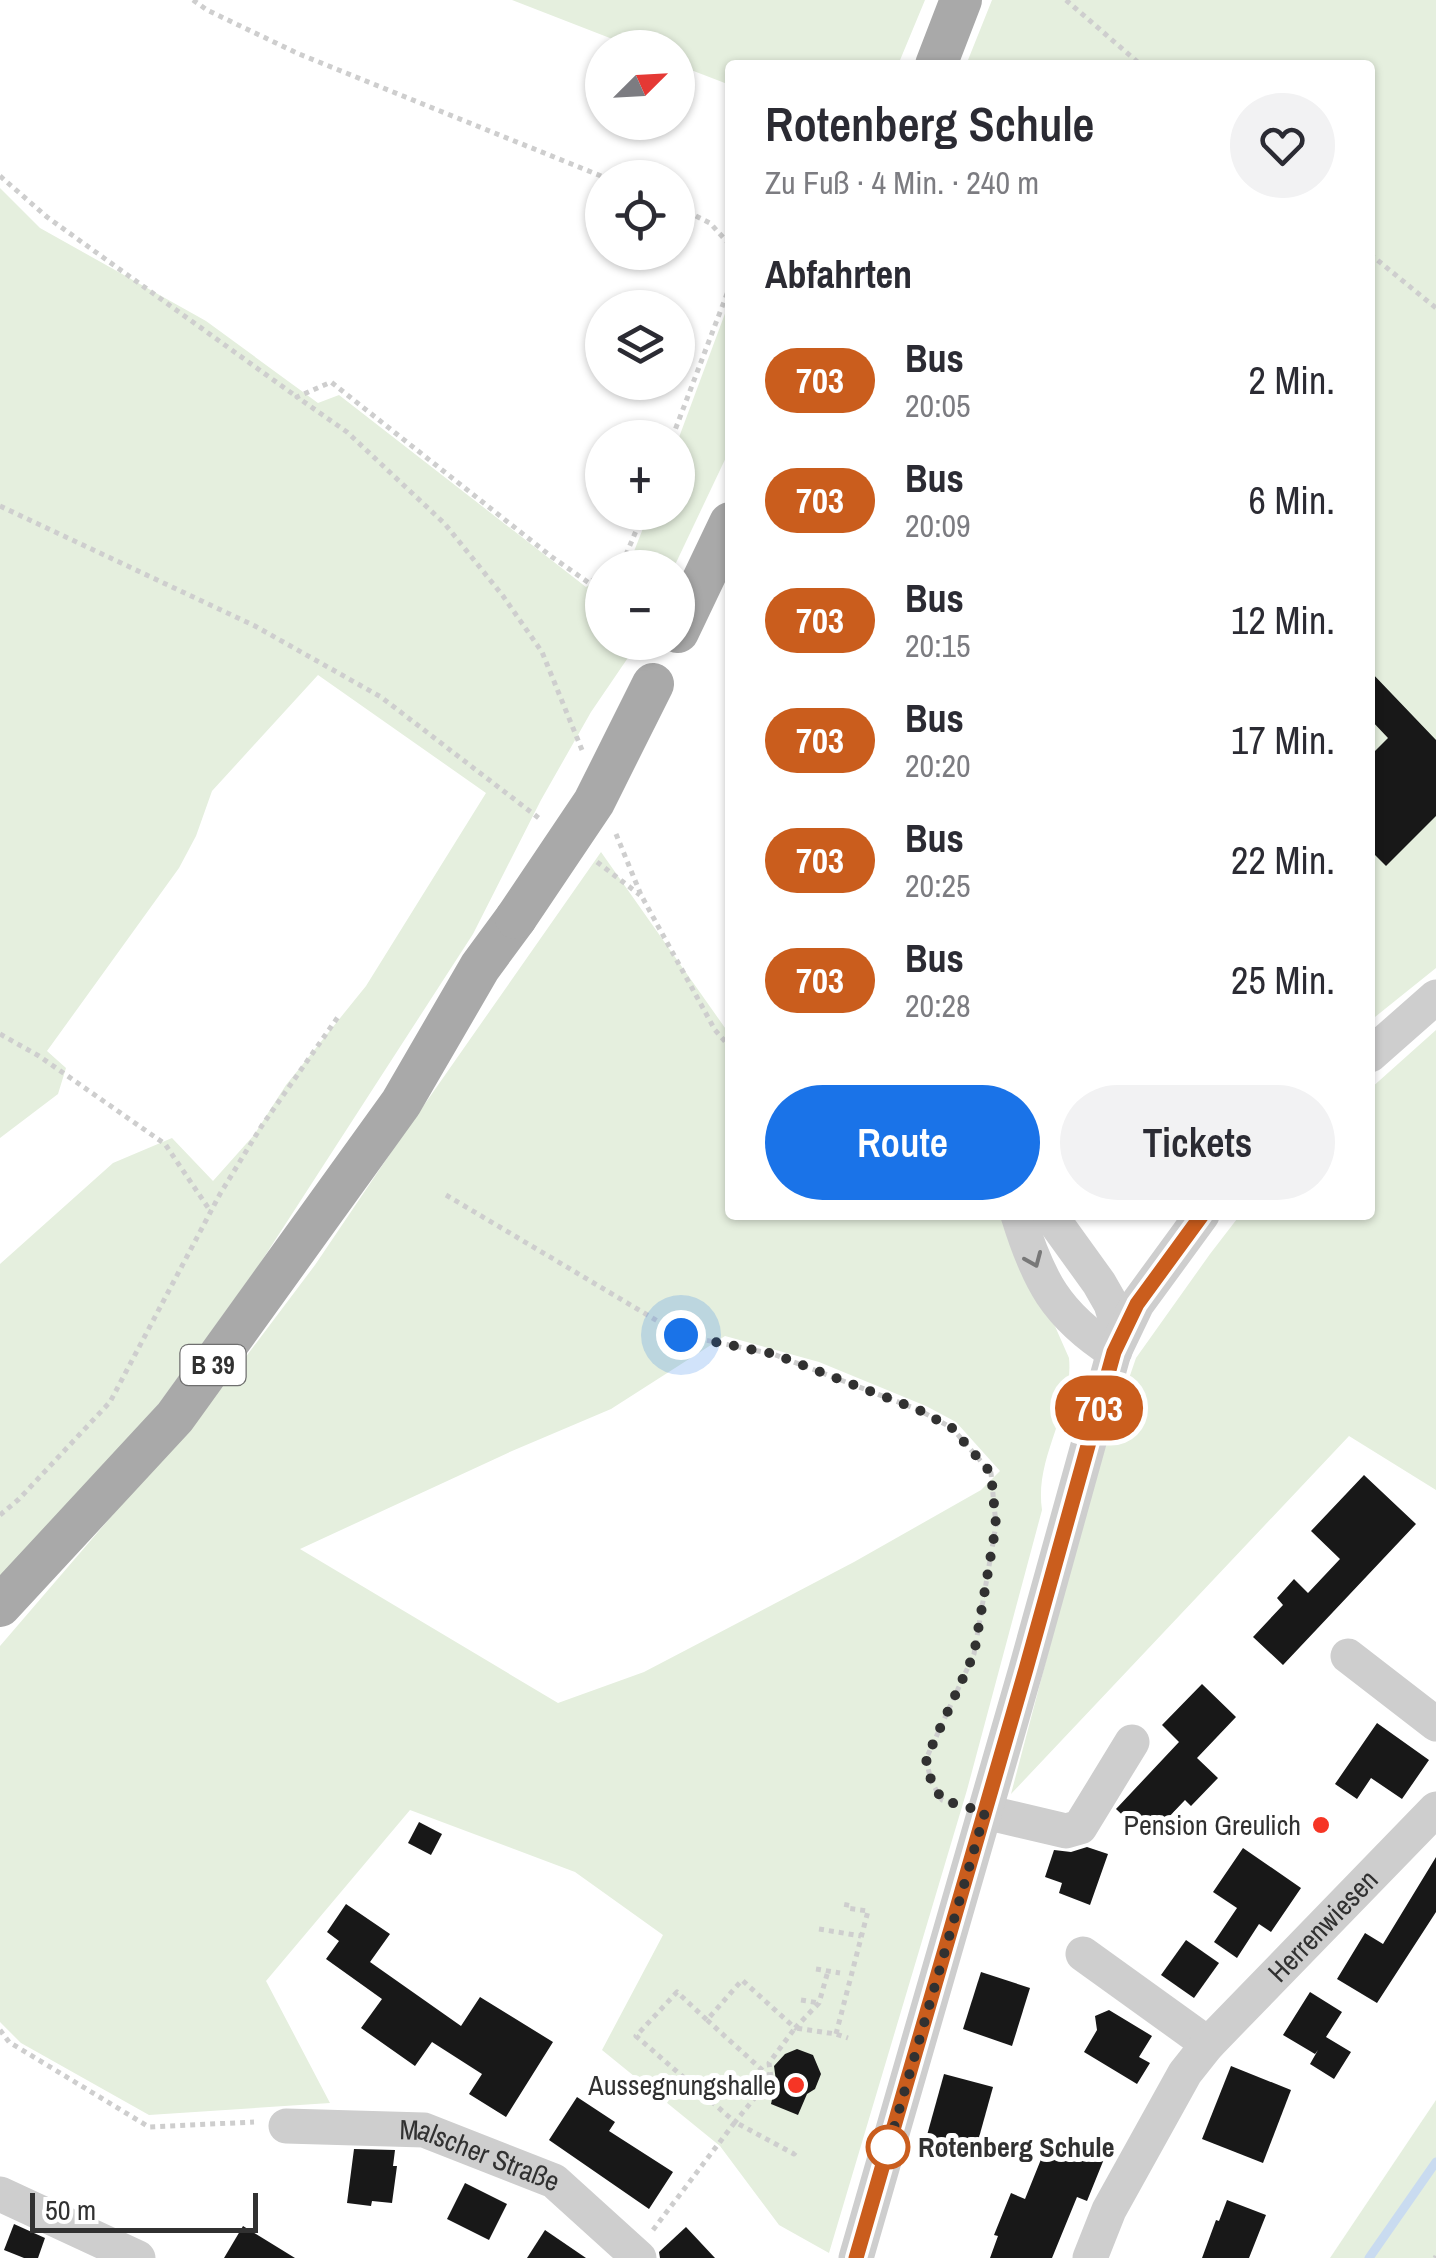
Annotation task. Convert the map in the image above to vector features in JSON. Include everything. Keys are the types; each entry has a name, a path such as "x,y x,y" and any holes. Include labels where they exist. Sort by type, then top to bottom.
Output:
{"main road":[{"path":"938,60 957,10"},
{"path":"695,601 717,562 725,538"},
{"name":"B 39","path":"0,1606 176,1417 402,1103 480,967 594,802 664,660"}],"street":[{"path":"1375,1051 1436,997"},
{"path":"1020,1220 1028,1248 1059,1306 1089,1336 1114,1352"},
{"path":"1054,1220 1112,1304 1114,1352"},
{"path":"856,2258 1114,1352 1137,1304 1198,1220"},
{"path":"1348,1656 1436,1724"},
{"path":"985,1812 1066,1831 1080,1827 1132,1742"},
{"name":"Herrenwiesen","path":"1090,2258 1109,2210 1185,2073 1208,2044 1436,1809"},
{"path":"1082,1954 1208,2044"},
{"name":"Malscher Straße","path":"286,2126 424,2130 554,2182 637,2256"},
{"path":"0,2194 138,2258"}],"path":[{"path":"193,0 299,54 585,170"},
{"path":"1066,0 1135,60"},
{"path":"0,176 47,217 346,432 445,524 542,652 584,756"},
{"path":"695,216 710,223 725,240"},
{"path":"1375,258 1436,308"},
{"path":"679,420 725,299"},
{"path":"298,396 331,382 585,580"},
{"path":"0,506 256,626 381,697 549,825"},
{"path":"612,826 641,895 715,1030 725,1041"},
{"path":"595,860 641,895"},
{"path":"0,1515 110,1402 210,1212 261,1127 340,1014"},
{"path":"0,1034 80,1083 165,1144 210,1212"},
{"path":"446,1194 681,1335 774,1354 888,1398 952,1428 991,1473 996,1525 974,1654 926,1759 942,1800 985,1812"},
{"path":"836,2034 868,1911 846,1908 848,1898"},
{"path":"819,1929 861,1936"},
{"path":"816,1968 840,1973"},
{"path":"637,2256 770,2078 769,2064 819,2003 828,1970"},
{"path":"706,2020 742,1980 796,2028 848,2038"},
{"path":"770,2078 677,1992 636,2036 735,2122 794,2154 796,2150"},
{"path":"801,2000 819,2003"},
{"path":"0,2030 9,2042 149,2127 258,2122 286,2126"}],"green space":[{"path":"512,0 925,0 900,60 725,60 725,83 695,72 695,30 589,30"},
{"path":"992,0 1436,0 1436,968 1375,1017 1375,60 968,60"},
{"path":"0,188 40,228 206,321 318,403 339,395 585,586 585,660 626,660 591,712 541,800 473,934 259,1265 158,1405 0,1582 0,1264 113,1163 172,1138 213,1181 254,1135 286,1085 366,986 486,793 318,675 212,791 196,836 179,868 47,1051 66,1068 58,1094 0,1138"},
{"path":"725,313 725,460 695,523 695,420 685,420"},
{"path":"642,530 692,530 682,550 635,550"},
{"path":"601,852 725,1028 725,1220 1008,1220 1069,1358 1066,1396 1044,1471 1042,1510 967,1790 829,2253 779,2225 720,2146 602,2050 663,1935 575,1872 410,1810 266,1981 330,2103 149,2115 21,2043 0,2022 0,1646 226,1383 315,1265","holes":["725,1336 819,1362 956,1422 1000,1471 981,1490 854,1562 644,1672 558,1703 300,1549 611,1409"]},
{"path":"1436,1030 1436,1490 1349,1436 1011,1794 1092,1486 1136,1358 1236,1220 1375,1220 1375,1085"},
{"path":"1436,2100 1436,2258 1330,2258"}],"building":[{"path":"1375,676 1436,740 1436,816 1386,866 1375,855 1375,751 1388,738 1375,724"},
{"path":"1364,1475 1416,1524 1283,1665 1253,1637 1283,1605 1277,1598 1294,1579 1308,1593 1340,1559 1311,1531"},
{"path":"1202,1684 1236,1717 1197,1758 1218,1778 1191,1806 1185,1800 1148,1839 1116,1809 1179,1742 1162,1725"},
{"path":"1377,1723 1429,1760 1402,1799 1371,1778 1357,1799 1335,1784"},
{"path":"419,1822 442,1834 431,1855 408,1843"},
{"path":"1087,1847 1108,1854 1090,1905 1059,1893 1062,1883 1045,1877 1054,1850 1071,1852"},
{"path":"1243,1848 1301,1888 1271,1932 1259,1924 1237,1958 1214,1942 1237,1908 1213,1892"},
{"path":"1436,1857 1436,1912 1377,2003 1337,1979 1365,1933 1383,1944"},
{"path":"346,1904 390,1934 370,1962 461,2026 480,1997 553,2042 506,2117 469,2094 482,2074 432,2042 415,2066 361,2028 382,1999 326,1959 339,1941 327,1932"},
{"path":"1186,1940 1219,1963 1194,1998 1161,1975"},
{"path":"981,1972 1030,1988 1012,2046 963,2029"},
{"path":"1310,1992 1342,2012 1326,2037 1351,2052 1334,2079 1310,2064 1318,2050 1315,2054 1283,2035"},
{"path":"1109,2010 1152,2036 1139,2057 1150,2063 1137,2084 1084,2052 1097,2030 1095,2016"},
{"name":"Aussegnungshalle","path":"797,2049 813,2055 821,2074 798,2115 771,2104 776,2081 774,2066 785,2054"},
{"path":"1231,2066 1291,2090 1263,2163 1202,2139"},
{"path":"944,2074 993,2087 973,2159 924,2146"},
{"path":"577,2097 615,2122 609,2131 673,2172 649,2209 549,2140"},
{"path":"1050,2137 1104,2159 1087,2201 1077,2197 1052,2258 990,2258 998,2236 994,2235 1011,2193 1025,2199"},
{"path":"354,2149 395,2150 392,2203 347,2203"},
{"path":"465,2183 507,2204 489,2240 447,2219"},
{"path":"1227,2200 1266,2215 1249,2258 1202,2258 1216,2220 1219,2221"},
{"path":"14,2224 45,2238 38,2258 24,2258 4,2250"},
{"path":"243,2226 295,2258 224,2258"},
{"path":"686,2227 715,2258 660,2258 659,2252"},
{"path":"545,2230 586,2258 527,2258"}],"waterway":[{"path":"1369,2258 1436,2162"}],"bus line":[{"name":"703","path":"856,2258 1114,1352 1137,1304 1198,1220"}],"place":[{"name":"Pension Greulich","path":"1321,1825"},
{"name":"Aussegnungshalle","path":"796,2085"},
{"name":"Rotenberg Schule","path":"888,2147"}],"route":[{"path":"681,1335 774,1354 919,1410 952,1428 991,1473 996,1525 974,1654 926,1759 942,1800 985,1812 887,2152 888,2147"}]}
